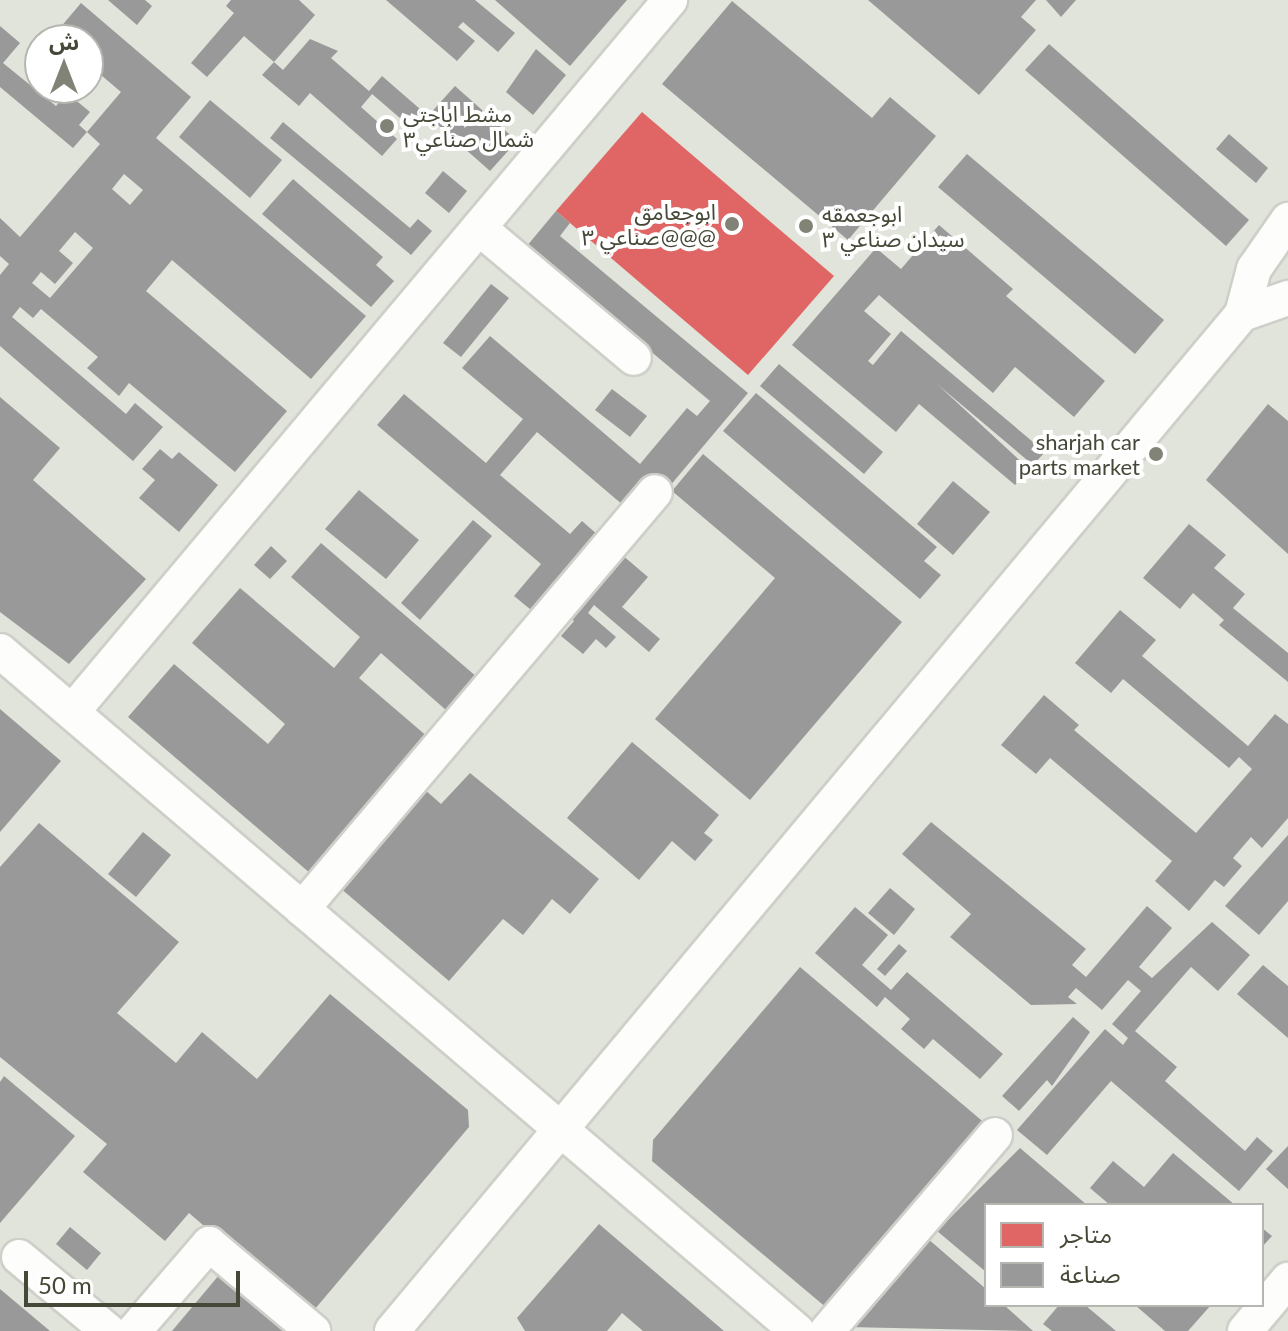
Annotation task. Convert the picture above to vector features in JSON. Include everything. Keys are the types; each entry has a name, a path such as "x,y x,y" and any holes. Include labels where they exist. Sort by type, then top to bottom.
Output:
{"street":[{"path":"72,712 670,0"},
{"path":"392,1331 1242,314 1254,269 1288,220"},
{"path":"479,228 634,358"},
{"path":"1242,314 1288,298"},
{"path":"302,909 655,492"},
{"path":"0,651 797,1331"},
{"path":"827,1331 995,1135"},
{"path":"134,1331 209,1244 313,1331"},
{"path":"19,1257 108,1331"},
{"path":"1245,1331 1288,1280"}],"shaded area":[{"path":"0,0 1288,0 1288,1331 0,1331"}],"building: متاجر":[{"path":"642,112 834,276 748,375 556,211"}],"building: صناعة":[{"path":"108,0 145,0 152,6 137,25"},
{"path":"231,0 299,0 315,15 274,62 244,36 207,77 191,63 234,13 226,6"},
{"path":"386,0 475,0 515,33 498,52 463,22 458,27 475,41 457,61"},
{"path":"495,0 627,0 570,66"},
{"path":"868,0 1036,0 1021,17 1036,30 979,95"},
{"path":"1046,0 1076,0 1061,17"},
{"path":"732,1 872,118 890,97 936,136 848,240 662,84"},
{"path":"81,3 191,97 156,138 366,316 311,379 172,260 146,291 287,411 235,472 129,383 119,396 87,368 98,357 41,309 33,318 20,307 12,317 126,414 135,403 163,427 133,461 0,346 0,275 9,264 0,256 0,218 20,237 100,144 87,132 121,92 104,78 104,24 63,24","holes":["124,174 143,190 130,205 112,189","75,232 93,248 50,298 32,283 41,272 55,284 73,263 59,251"]},
{"path":"0,26 20,43 3,63 24,80 24,104 80,104 90,112 79,125 87,132 73,148 0,87"},
{"path":"310,39 338,51 331,58 369,91 382,76 428,116 415,131 372,94 361,107 397,139 382,156 310,93 299,106 262,75 274,62 283,70"},
{"path":"1049,44 1249,220 1226,246 1025,70"},
{"path":"536,49 566,75 533,115 506,92"},
{"path":"455,86 517,141 490,171 428,116"},
{"path":"210,100 282,160 250,198 179,137"},
{"path":"283,122 410,228 418,219 432,231 411,255 270,138"},
{"path":"1229,134 1268,168 1256,183 1216,149"},
{"path":"967,154 1164,320 1135,354 938,187"},
{"path":"443,171 467,191 449,213 425,193"},
{"path":"293,179 383,257 376,265 394,281 371,307 262,214"},
{"path":"556,211 570,223 560,236 748,393 669,487 630,511 537,432 500,475 570,534 582,521 598,535 536,614 514,596 541,564 377,425 404,394 486,463 523,419 462,368 490,336 640,464 687,408 697,416 710,401 526,247"},
{"path":"939,225 1013,289 1006,296 1105,381 1074,417 1015,367 993,393 879,295 864,311 891,334 868,361 873,365 901,331 1045,452 1033,465 937,384 1029,469 1015,485 919,404 896,432 792,345 876,248 901,269"},
{"path":"491,284 509,298 461,357 443,343"},
{"path":"779,364 883,452 864,474 760,386"},
{"path":"612,389 647,416 630,437 595,410"},
{"path":"756,393 937,547 924,561 941,575 920,599 723,431"},
{"path":"0,397 60,448 33,480 146,579 69,664 0,612"},
{"path":"1268,404 1288,421 1288,554 1206,480"},
{"path":"160,449 172,459 179,452 218,485 179,532 139,498 155,480 142,469"},
{"path":"703,454 902,622 750,800 655,719 775,578 672,491"},
{"path":"953,481 990,512 953,555 917,524"},
{"path":"359,490 419,540 386,579 325,529"},
{"path":"473,520 492,536 420,620 401,603"},
{"path":"1189,524 1226,555 1214,568 1245,594 1233,608 1288,653 1288,682 1219,625 1224,620 1193,593 1180,609 1143,578"},
{"path":"321,543 485,684 455,718 381,653 359,678 436,744 318,880 128,717 174,664 268,744 285,724 192,643 240,588 334,668 360,637 291,577"},
{"path":"271,546 287,561 270,579 254,565"},
{"path":"621,554 648,577 622,607 660,639 649,652 594,605 588,613 616,637 606,648 596,639 583,654 561,636 574,621 568,615"},
{"path":"1120,610 1156,640 1142,656 1248,746 1275,714 1288,724 1288,818 1262,848 1251,837 1233,858 1242,866 1224,887 1215,880 1189,911 1155,881 1172,861 1050,758 1036,774 1001,745 1044,695 1079,725 1074,730 1196,833 1252,769 1239,757 1229,768 1123,679 1111,693 1075,663"},
{"path":"0,709 61,761 0,832"},
{"path":"632,742 719,815 704,833 713,840 695,861 672,841 639,880 567,818"},
{"path":"470,773 599,879 570,914 552,899 523,935 503,919 449,981 332,881 415,781 441,804"},
{"path":"931,822 1086,949 1072,965 1086,977 1147,906 1172,928 1139,967 1152,978 1212,922 1250,955 1218,991 1191,967 1135,1031 1177,1067 1165,1081 1245,1151 1257,1137 1273,1151 1239,1191 1111,1081 1047,1155 1017,1130 1105,1029 1123,1045 1128,1038 1112,1024 1141,991 1128,980 1102,1010 1076,988 1068,997 1077,1004 1031,1005 950,937 971,914 902,854"},
{"path":"39,823 179,942 117,1013 176,1063 202,1032 257,1079 330,994 468,1110 469,1127 309,1316 189,1213 165,1241 83,1172 107,1144 0,1057 0,867"},
{"path":"143,832 171,855 136,897 108,874"},
{"path":"1288,835 1288,901 1259,935 1225,906"},
{"path":"890,888 915,909 894,935 868,913"},
{"path":"855,907 888,935 862,965 891,990 907,972 1003,1054 980,1079 933,1039 924,1049 901,1029 910,1019 885,997 877,1007 815,953"},
{"path":"899,944 907,951 885,976 877,969"},
{"path":"1263,965 1288,986 1288,1038 1237,994"},
{"path":"800,967 987,1125 828,1309 652,1161 653,1140"},
{"path":"1073,1017 1090,1032 1052,1086 1047,1080 1019,1111 1002,1096"},
{"path":"4,1076 75,1136 0,1223 0,1082"},
{"path":"1288,1146 1288,1189 1266,1169"},
{"path":"1020,1148 1085,1203 984,1203 984,1270 937,1231"},
{"path":"1173,1153 1233,1203 1108,1203 1090,1188 1113,1161 1144,1187"},
{"path":"599,1224 724,1331 643,1331 622,1313 607,1331 525,1331 517,1318"},
{"path":"70,1227 101,1253 87,1270 56,1244"},
{"path":"1264,1230 1272,1236 1264,1245"},
{"path":"927,1238 984,1287 984,1307 1006,1307 1033,1331 848,1327"},
{"path":"225,1268 288,1331 172,1331"},
{"path":"0,1289 50,1331 0,1331"},
{"path":"1057,1307 1087,1307 1116,1331 1052,1331 1043,1324"},
{"path":"1137,1307 1209,1307 1188,1331 1165,1331"}],"place":[{"name":"مشط اباجتي شمال صناعي٣","path":"387,126"},
{"name":"ابوجعامق صناعي ٣@@@","path":"732,224"},
{"name":"ابوجعمقه سيدان صناعي ٣","path":"806,226"},
{"name":"sharjah car parts market","path":"1156,454"}]}
